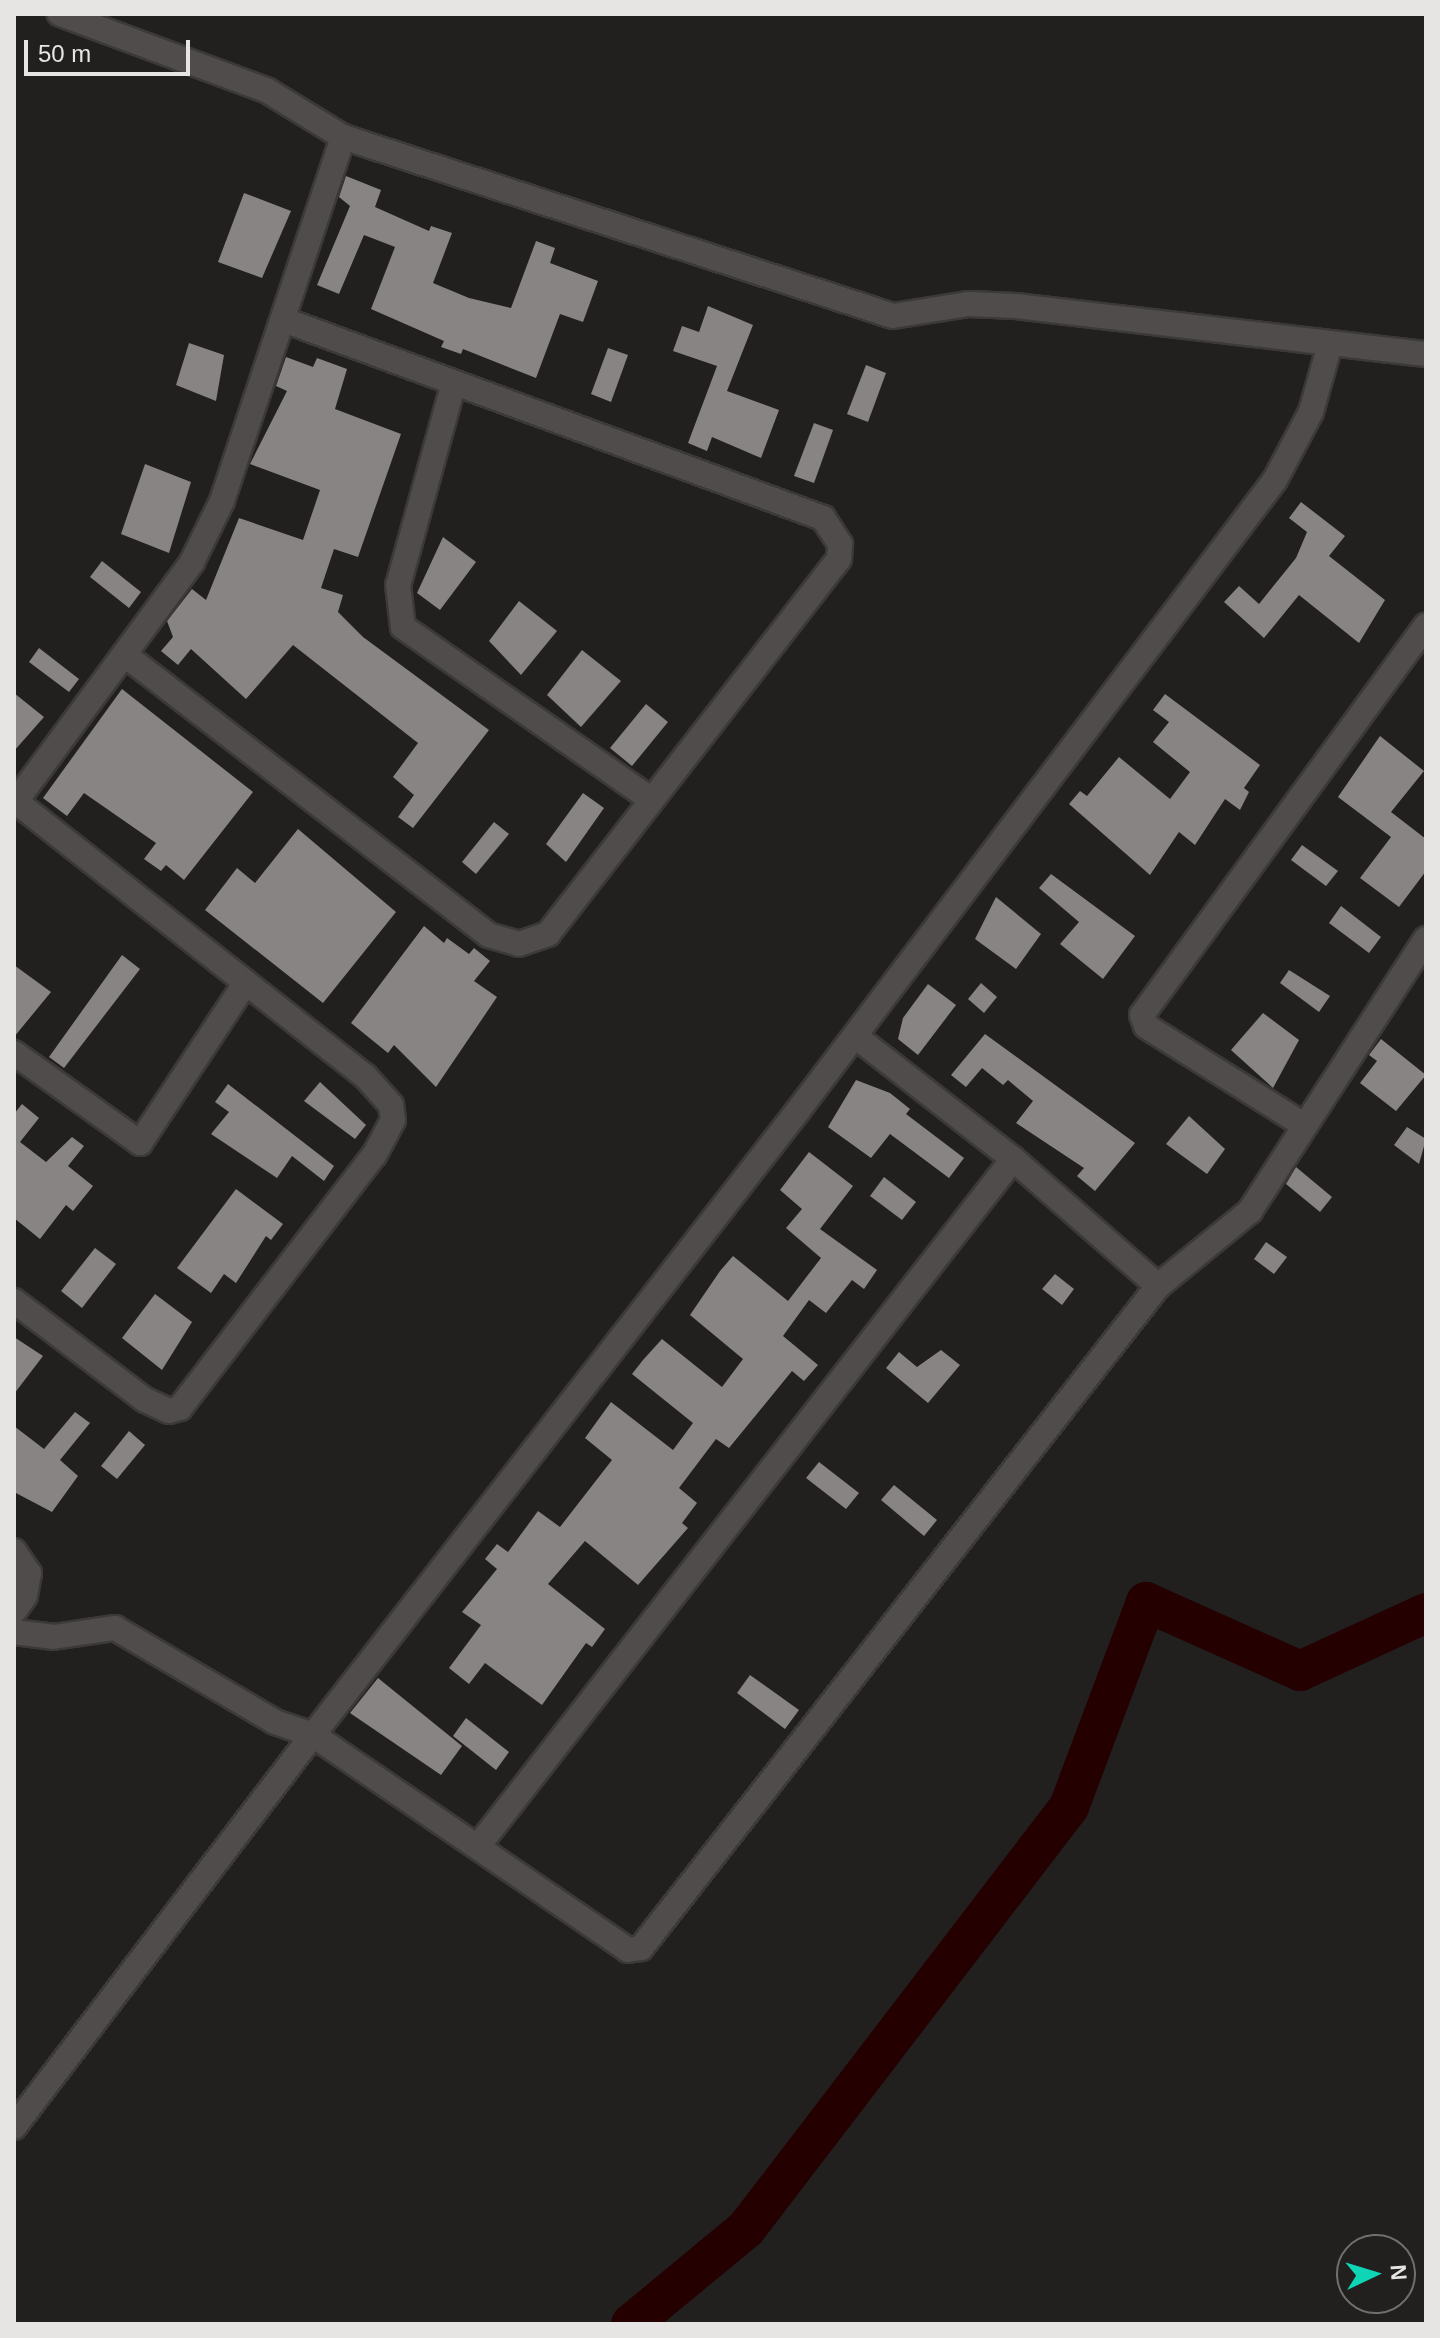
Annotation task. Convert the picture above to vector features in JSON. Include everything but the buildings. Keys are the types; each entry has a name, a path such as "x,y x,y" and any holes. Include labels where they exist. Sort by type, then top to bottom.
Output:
{"street":[{"path":"60,14 266,90 343,137 893,316 969,304 1016,306 1426,354"},
{"path":"14,1301 145,1400 169,1411 180,1408 380,1146 393,1120 381,1093 15,801 192,562 216,513 284,320 343,137"},
{"path":"125,655 502,943 548,934 649,798 829,577 839,559 834,531 823,518 453,386 284,320"},
{"path":"14,2127 313,1735 855,1036 1275,480 1311,412 1330,344"},
{"path":"453,386 398,585 403,627 649,798"},
{"path":"1302,1124 1146,1026 1142,1015 1426,625"},
{"path":"14,1632 53,1637 115,1628 275,1722 313,1735 479,1845 628,1950 641,1948 1158,1286 1250,1211 1302,1124 1426,939"},
{"path":"14,1053 140,1143 244,985"},
{"path":"855,1036 1013,1159 1158,1286"},
{"path":"479,1845 1013,1159"},
{"path":"14,1551 29,1573 25,1596 14,1611"}],"waterway":[{"path":"631,2324 746,2229 1069,1807 1146,1602 1300,1671 1426,1613"}]}
